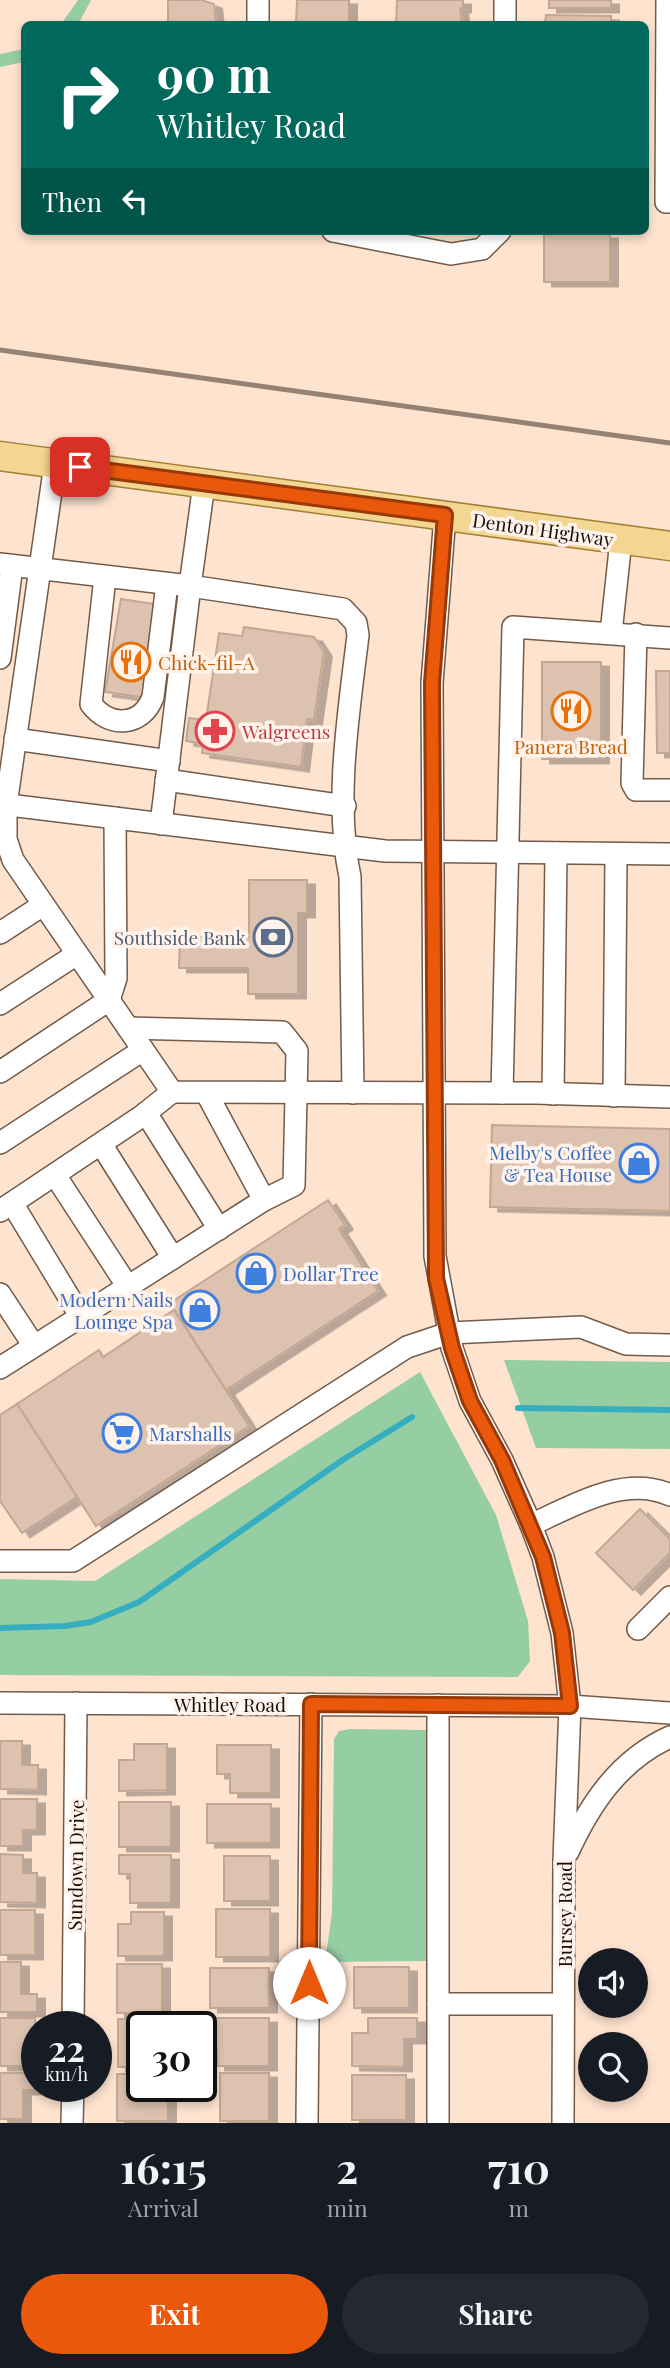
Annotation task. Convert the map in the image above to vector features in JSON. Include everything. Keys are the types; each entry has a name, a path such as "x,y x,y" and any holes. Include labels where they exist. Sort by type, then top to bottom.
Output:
{"main road":[{"name":"Denton Highway","path":"0,456 670,546"}],"street":[{"path":"257,21 258,0"},
{"path":"505,0 505,21"},
{"path":"667,0 666,202 670,202"},
{"path":"354,235 451,254 482,249 495,235"},
{"path":"55,464 3,805 7,865 43,905 172,1092"},
{"path":"161,824 204,484"},
{"name":"Bursey Road","path":"445,515 432,683 435,1256 449,1333 470,1401 502,1460 531,1525 543,1557 562,1633 570,1706 564,1860 563,2123"},
{"path":"611,633 621,540"},
{"path":"0,659 6,565 190,586 343,609 352,615 358,635 348,723 343,846 350,877 353,1093"},
{"path":"105,577 91,704 97,712 127,720 137,719 146,712 153,697 167,584"},
{"path":"502,1093 513,627 670,638"},
{"path":"636,634 632,783 636,790 670,790"},
{"path":"15,739 345,806"},
{"path":"3,805 343,846 433,853 670,854"},
{"path":"0,1072 108,1000 117,978 115,818"},
{"path":"553,1094 555,853"},
{"path":"614,1096 616,854"},
{"path":"0,933 43,905"},
{"path":"0,1004 77,954"},
{"path":"0,1368 264,1200 294,1185 298,1051 282,1032 128,1028"},
{"path":"0,1143 143,1050"},
{"path":"81,1317 6,1207 146,1113 172,1092 502,1093 670,1097"},
{"path":"207,1094 264,1200"},
{"path":"146,1113 219,1229"},
{"path":"101,1144 173,1258"},
{"path":"55,1175 128,1287"},
{"path":"0,1294 34,1346"},
{"path":"0,1561 73,1562 407,1347 449,1333 581,1327 626,1344 670,1345"},
{"path":"531,1525 602,1493 653,1487 670,1495"},
{"path":"638,1629 670,1597"},
{"name":"Whitley Road","path":"0,1703 570,1706 670,1713"},
{"name":"Sundown Drive","path":"73,2011 76,1703"},
{"path":"307,2123 311,1704"},
{"path":"438,1705 438,2123"},
{"path":"564,1860 585,1814 613,1777 670,1737"},
{"path":"438,2004 564,2004"},
{"path":"72,2123 73,2102"}],"green space":[{"path":"78,0 91,0 80,21 63,21"},
{"path":"21,50 21,63 0,67 0,54"},
{"path":"504,1360 670,1362 670,1449 536,1448"},
{"path":"420,1372 496,1515 528,1621 530,1661 518,1677 0,1675 0,1579 95,1581"},
{"path":"427,1730 427,1961 325,1962 332,1913 334,1739 339,1731"}],"building":[{"path":"168,0 201,0 214,4 216,21 168,21"},
{"path":"297,0 349,0 349,21 296,21"},
{"path":"397,0 463,0 463,8 460,8 462,21 396,21"},
{"path":"549,0 611,0 611,8 549,8"},
{"path":"546,15 611,16 611,21 545,21"},
{"path":"544,235 610,235 610,282 544,282"},
{"name":"Chick-fil-A","path":"121,599 161,605 148,698 105,692"},
{"name":"Walgreens","path":"244,627 314,637 324,652 314,720 307,719 301,767 202,753 203,744 186,741 189,718 206,720 219,633 242,636"},
{"name":"Panera Bread","path":"542,662 601,662 601,759 542,759"},
{"path":"656,671 670,671 670,753 657,753"},
{"name":"Southside Bank","path":"249,880 307,880 307,913 298,913 298,994 248,994 248,968 179,968 180,937 249,937"},
{"path":"492,1125 670,1129 670,1211 490,1207"},
{"path":"328,1200 345,1225 339,1229 378,1291 226,1390 170,1303"},
{"path":"174,1310 249,1426 96,1526 17,1404 99,1350 103,1357"},
{"path":"17,1404 77,1497 22,1533 0,1501 0,1415"},
{"path":"640,1509 670,1539 670,1553 633,1590 596,1553"},
{"path":"0,1741 22,1741 22,1765 38,1765 38,1790 0,1789"},
{"path":"134,1744 167,1744 167,1790 119,1791 119,1760 134,1760"},
{"path":"217,1745 271,1745 271,1793 230,1793 230,1774 217,1774"},
{"path":"0,1799 37,1799 37,1830 23,1830 23,1846 0,1846"},
{"path":"119,1802 171,1802 171,1847 119,1847"},
{"path":"207,1804 271,1804 271,1843 207,1843"},
{"path":"0,1854 23,1855 23,1873 37,1873 37,1903 0,1902"},
{"path":"119,1855 171,1855 171,1903 130,1903 130,1874 119,1874"},
{"path":"224,1856 270,1856 270,1901 224,1901"},
{"path":"216,1909 270,1909 270,1957 216,1957"},
{"path":"0,1910 35,1910 35,1955 0,1955"},
{"path":"131,1912 164,1912 164,1956 118,1956 118,1924 131,1924"},
{"path":"0,1962 21,1962 21,1994 37,1994 37,2011 0,2012"},
{"path":"117,1964 162,1964 162,2011 117,2013"},
{"path":"354,1967 409,1967 409,2008 354,2008"},
{"path":"210,1968 269,1968 269,2008 210,2008"},
{"path":"0,2018 21,2018 21,2066 0,2066"},
{"path":"217,2018 269,2018 269,2066 217,2066"},
{"path":"368,2018 417,2018 417,2039 404,2039 404,2067 352,2066 352,2033 368,2033"},
{"path":"118,2019 126,2019 126,2067 118,2067"},
{"path":"0,2073 21,2073 23,2119 0,2119"},
{"path":"220,2073 269,2073 269,2121 220,2121"},
{"path":"117,2074 126,2074 126,2102 168,2102 168,2121 117,2121"},
{"path":"352,2075 406,2075 406,2120 352,2120"}],"waterway":[{"path":"518,1408 670,1410"},
{"path":"0,1628 65,1626 91,1622 139,1602 344,1459 412,1417"}],"railway":[{"path":"0,350 670,443"}],"place":[{"name":"Chick-fil-A","path":"131,662"},
{"name":"Panera Bread","path":"571,711"},
{"name":"Walgreens","path":"215,731"},
{"name":"Southside Bank","path":"273,937"},
{"name":"Melby's Coffee & Tea House","path":"639,1163"},
{"name":"Dollar Tree","path":"256,1273"},
{"name":"Modern Nails Lounge Spa","path":"200,1310"},
{"name":"Marshalls","path":"122,1433"}],"route":[{"path":"80,467 445,515 432,683 436,1278 452,1348 470,1401 502,1460 543,1557 562,1633 570,1706 311,1704 309,1983"}]}
